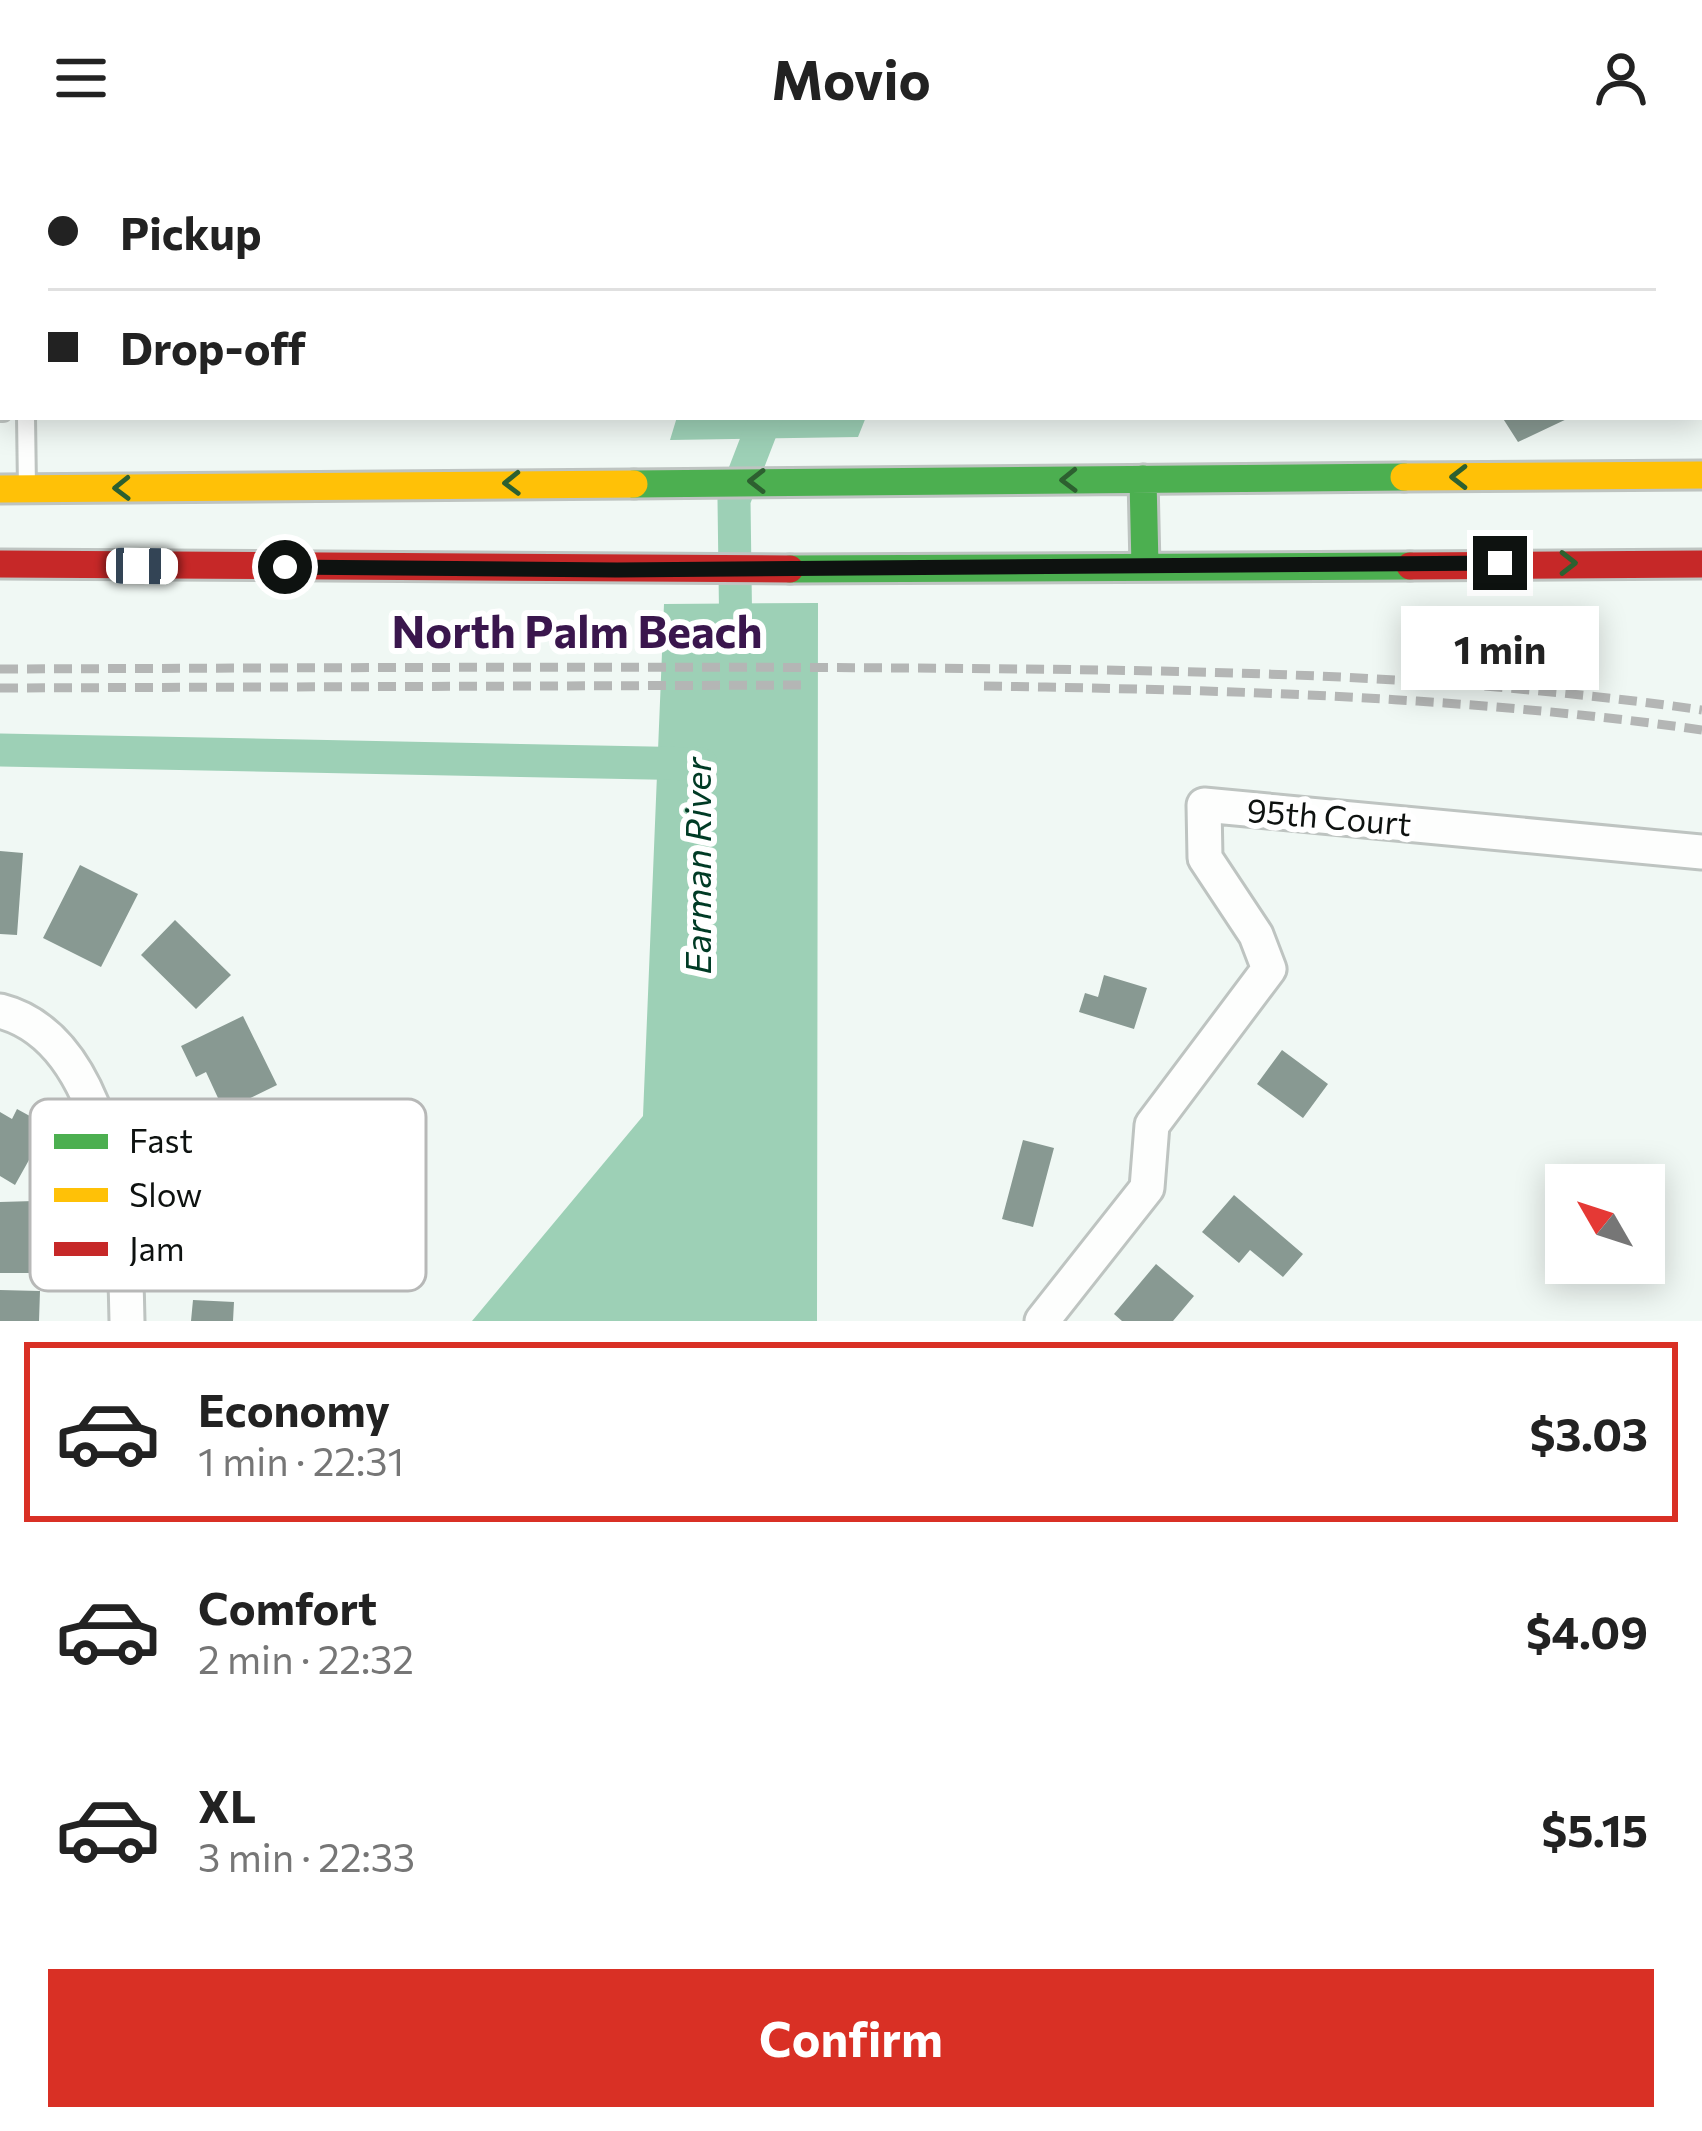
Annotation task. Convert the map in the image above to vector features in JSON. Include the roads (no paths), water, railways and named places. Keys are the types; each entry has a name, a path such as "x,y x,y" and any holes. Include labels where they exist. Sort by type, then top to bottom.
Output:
{"main road":[{"path":"14,489 1702,475"},
{"path":"1143,479 1145,566"},
{"path":"0,564 617,570 1702,564"}],"street":[{"name":"95th Court","path":"1042,1321 1147,1188 1152,1125 1269,969 1256,934 1205,858 1204,805 1702,852"},
{"path":"10,1013 57,1043 86,1099"},
{"path":"125,1291 127,1321"}],"lane":[{"path":"14,489 26,420"}],"water":[{"path":"676,420 865,420 858,437 670,440"},
{"path":"818,603 817,1321 472,1321 643,1116 664,604"}],"waterway":[{"name":"Earman River","path":"736,647 734,500 765,420"},
{"path":"0,750 701,764"}],"railway":[{"path":"0,669 793,667 1206,672 1504,688 1702,710"},
{"path":"0,688 810,685"},
{"path":"984,686 1434,702 1702,730"}],"district":[{"name":"North Palm Beach","path":"577,632"}]}
